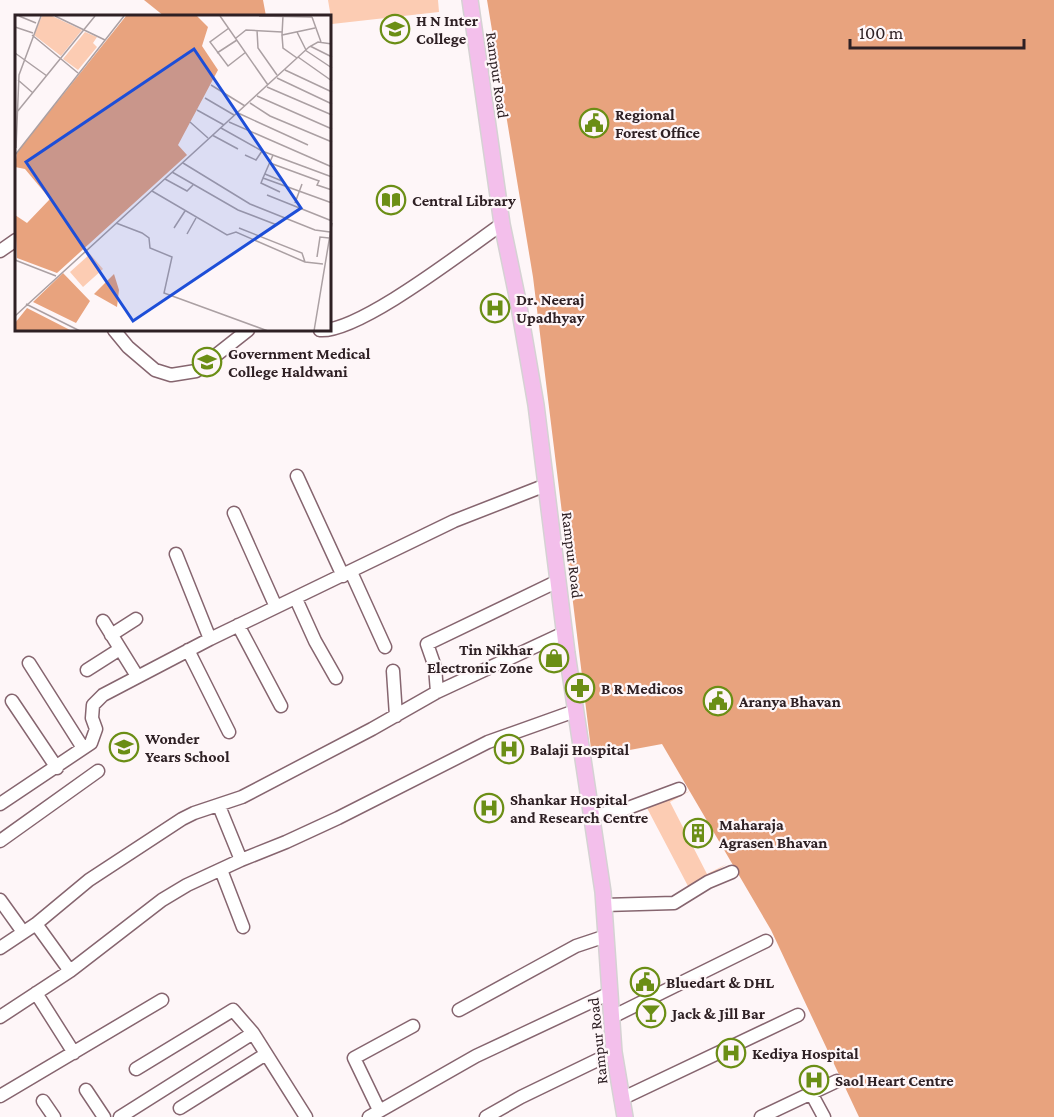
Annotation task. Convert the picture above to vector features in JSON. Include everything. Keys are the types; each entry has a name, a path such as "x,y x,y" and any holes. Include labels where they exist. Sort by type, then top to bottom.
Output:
{"main road":[{"name":"Rampur Road","path":"470,0 502,224 536,405 564,633 604,905 614,1052 625,1117"}],"street":[{"path":"332,330 372,313 502,224"},
{"path":"0,251 15,241"},
{"path":"116,332 128,347 155,370 171,375 196,371 245,332"},
{"path":"297,476 385,647"},
{"path":"0,804 57,768 91,743 96,729 92,718 93,705 103,694 238,625 454,521 546,485"},
{"path":"234,513 276,607"},
{"path":"176,554 210,639"},
{"path":"436,692 435,667 427,644 558,581"},
{"path":"296,599 315,641 336,678"},
{"path":"111,635 136,620"},
{"path":"103,621 137,676"},
{"path":"238,625 281,706"},
{"path":"0,948 36,924 89,880 182,819 242,797 396,716 436,692 564,633"},
{"path":"87,670 120,649"},
{"path":"188,650 229,732"},
{"path":"29,663 83,748"},
{"path":"393,671 396,716"},
{"path":"12,701 57,768"},
{"path":"0,1017 70,971 162,900 241,860 332,821 488,742 575,711"},
{"path":"0,841 98,771"},
{"path":"591,816 628,808 680,789"},
{"path":"219,806 241,860"},
{"path":"221,870 243,927"},
{"path":"604,905 674,903 708,882 732,872"},
{"path":"0,900 23,932"},
{"path":"36,924 70,971"},
{"path":"459,1010 576,946 606,936"},
{"path":"612,1017 766,941"},
{"path":"36,993 74,1053"},
{"path":"414,1026 354,1058 374,1114 476,1056 610,993"},
{"path":"0,1096 162,1000"},
{"path":"136,1070 233,1010 266,1054 301,1115"},
{"path":"621,1100 798,1015"},
{"path":"120,1117 252,1033"},
{"path":"486,1117 520,1097 614,1052"},
{"path":"180,1108 266,1054"},
{"path":"761,1117 837,1081"},
{"path":"86,1090 104,1117"},
{"path":"811,1093 824,1117"},
{"path":"43,1101 54,1117"}],"shaded area":[{"path":"144,0 263,0 266,15 163,15"},
{"path":"328,0 438,0 439,12 332,24"},
{"path":"487,0 1054,0 1054,1117 859,1117 771,930 662,744 592,757 533,277"},
{"path":"690,791 670,802 707,874 727,864 689,888 647,808"}],"place":[{"name":"H N Inter College","path":"395,29"},
{"name":"Regional Forest Office","path":"594,123"},
{"name":"Central Library","path":"391,200"},
{"name":"Dr. Neeraj Upadhyay","path":"495,308"},
{"name":"Government Medical College Haldwani","path":"207,362"},
{"name":"Tin Nikhar Electronic Zone","path":"554,658"},
{"name":"B R Medicos","path":"580,688"},
{"name":"Aranya Bhavan","path":"718,701"},
{"name":"Wonder Years School","path":"124,747"},
{"name":"Balaji Hospital","path":"509,749"},
{"name":"Shankar Hospital and Research Centre","path":"489,808"},
{"name":"Maharaja Agrasen Bhavan","path":"698,833"},
{"name":"Bluedart & DHL","path":"645,982"},
{"name":"Jack & Jill Bar","path":"651,1013"},
{"name":"Kediya Hospital","path":"731,1053"},
{"name":"Saol Heart Centre","path":"814,1080"}]}
